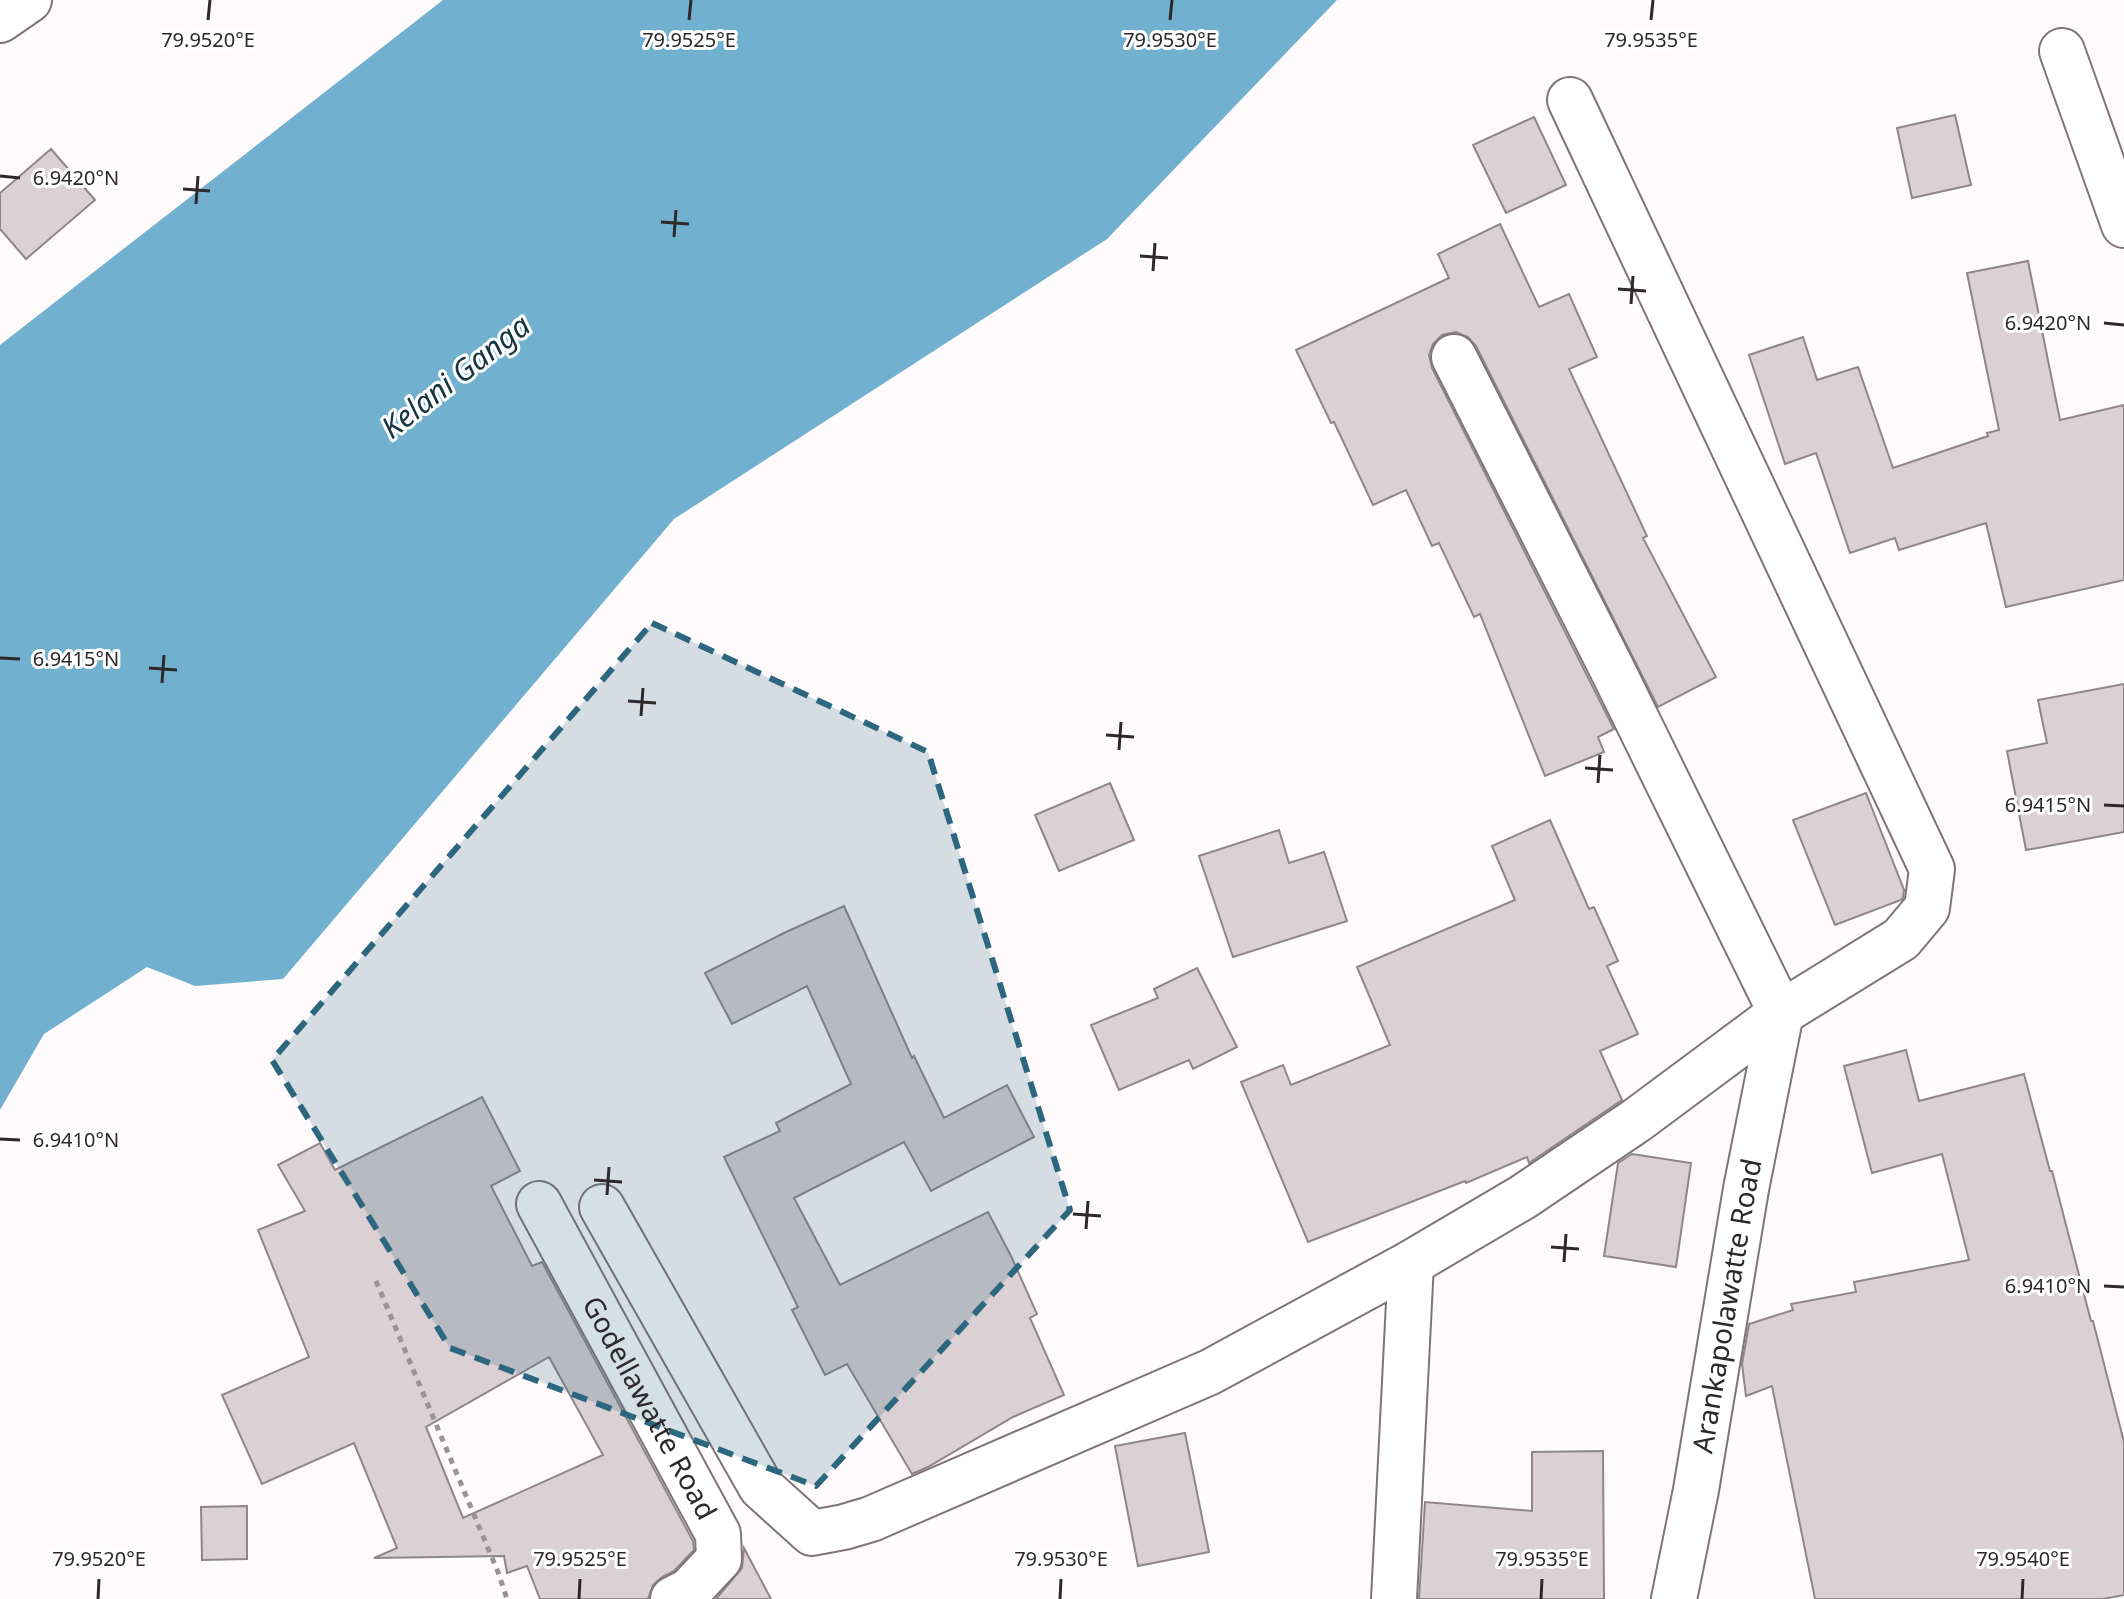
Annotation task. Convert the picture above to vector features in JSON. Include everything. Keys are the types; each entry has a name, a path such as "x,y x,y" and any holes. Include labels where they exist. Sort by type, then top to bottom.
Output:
{"street":[{"path":"0,20 29,0"},
{"path":"2062,51 2124,225"},
{"path":"602,1207 761,1487 812,1533 871,1519 1210,1372 1411,1263 1523,1197 1624,1129 1781,1013 1901,939 1927,908 1932,869 1570,100"},
{"path":"1454,357 1781,1013"},
{"name":"Arankapolawatte Road","path":"1674,1599 1696,1490 1746,1189 1781,1013"},
{"name":"Godellawatte Road","path":"539,1204 718,1534 719,1559 689,1591 673,1599"},
{"path":"1394,1599 1411,1263"}],"path":[{"path":"376,1281 507,1599"}],"highlighted area":[{"path":"652,623 928,752 1070,1210 816,1486 450,1348 272,1060"}],"water":[{"name":"Kelani Ganga","path":"443,0 1337,0 1107,239 674,519 283,979 195,986 147,967 44,1034 0,1110 0,345"}],"building":[{"path":"1955,115 1971,185 1912,198 1897,128"},
{"path":"1534,117 1566,185 1506,213 1473,145"},
{"path":"51,149 95,200 26,259 0,229 0,193"},
{"path":"1500,224 1539,307 1569,294 1597,357 1569,369 1647,536 1643,538 1716,677 1658,707 1476,346 1468,337 1456,332 1442,335 1433,344 1429,355 1432,368 1614,729 1598,737 1604,752 1545,776 1480,614 1474,617 1439,543 1432,546 1406,490 1373,505 1296,350 1449,278 1438,254"},
{"path":"2028,261 2060,420 2124,405 2124,580 2006,607 1986,523 1899,550 1895,538 1850,553 1816,453 1785,464 1749,355 1803,337 1817,380 1858,367 1893,468 1988,436 1987,433 1999,430 1967,273"},
{"path":"2124,684 2124,832 2026,850 2007,751 2047,743 2038,700"},
{"path":"1110,783 1134,840 1059,871 1035,815"},
{"path":"1866,793 1904,890 1903,898 1835,925 1793,820"},
{"path":"1550,820 1589,909 1594,907 1618,961 1607,966 1638,1034 1600,1051 1622,1100 1529,1163 1527,1157 1308,1242 1241,1082 1283,1065 1291,1085 1390,1045 1357,967 1515,900 1492,846"},
{"path":"1279,830 1289,863 1324,852 1347,921 1233,957 1199,856"},
{"path":"844,906 912,1058 914,1056 944,1118 1007,1085 1034,1137 931,1191 904,1142 794,1198 840,1285 988,1212 1037,1314 1030,1318 1064,1395 1013,1417 912,1474 847,1364 825,1375 792,1310 798,1307 724,1157 780,1131 776,1123 851,1084 807,986 732,1024 705,973"},
{"path":"1197,968 1237,1047 1193,1069 1189,1060 1119,1090 1091,1025 1158,998 1154,989"},
{"path":"1906,1050 1919,1101 2024,1074 2124,1442 2124,1595 2103,1599 1815,1599 1772,1386 1746,1396 1742,1364 1749,1324 1793,1310 1791,1304 1856,1292 1854,1282 1969,1260 1942,1154 1872,1173 1844,1066"},
{"path":"482,1097 520,1171 491,1186 532,1266 542,1262 693,1541 694,1550 674,1571 653,1585 648,1599 540,1599 527,1566 507,1573 504,1556 374,1558 397,1548 354,1443 262,1484 222,1395 309,1357 258,1230 305,1211 278,1165 320,1143 335,1170","holes":["549,1357 603,1455 463,1518 426,1427"]},
{"path":"1632,1154 1691,1163 1676,1267 1604,1256 1618,1163"},
{"path":"1185,1433 1209,1552 1138,1566 1115,1446"},
{"path":"1603,1451 1604,1599 1419,1599 1425,1502 1532,1511 1532,1452"},
{"path":"247,1506 247,1559 202,1560 201,1507"},
{"path":"744,1548 771,1599 716,1599 742,1568"}]}
